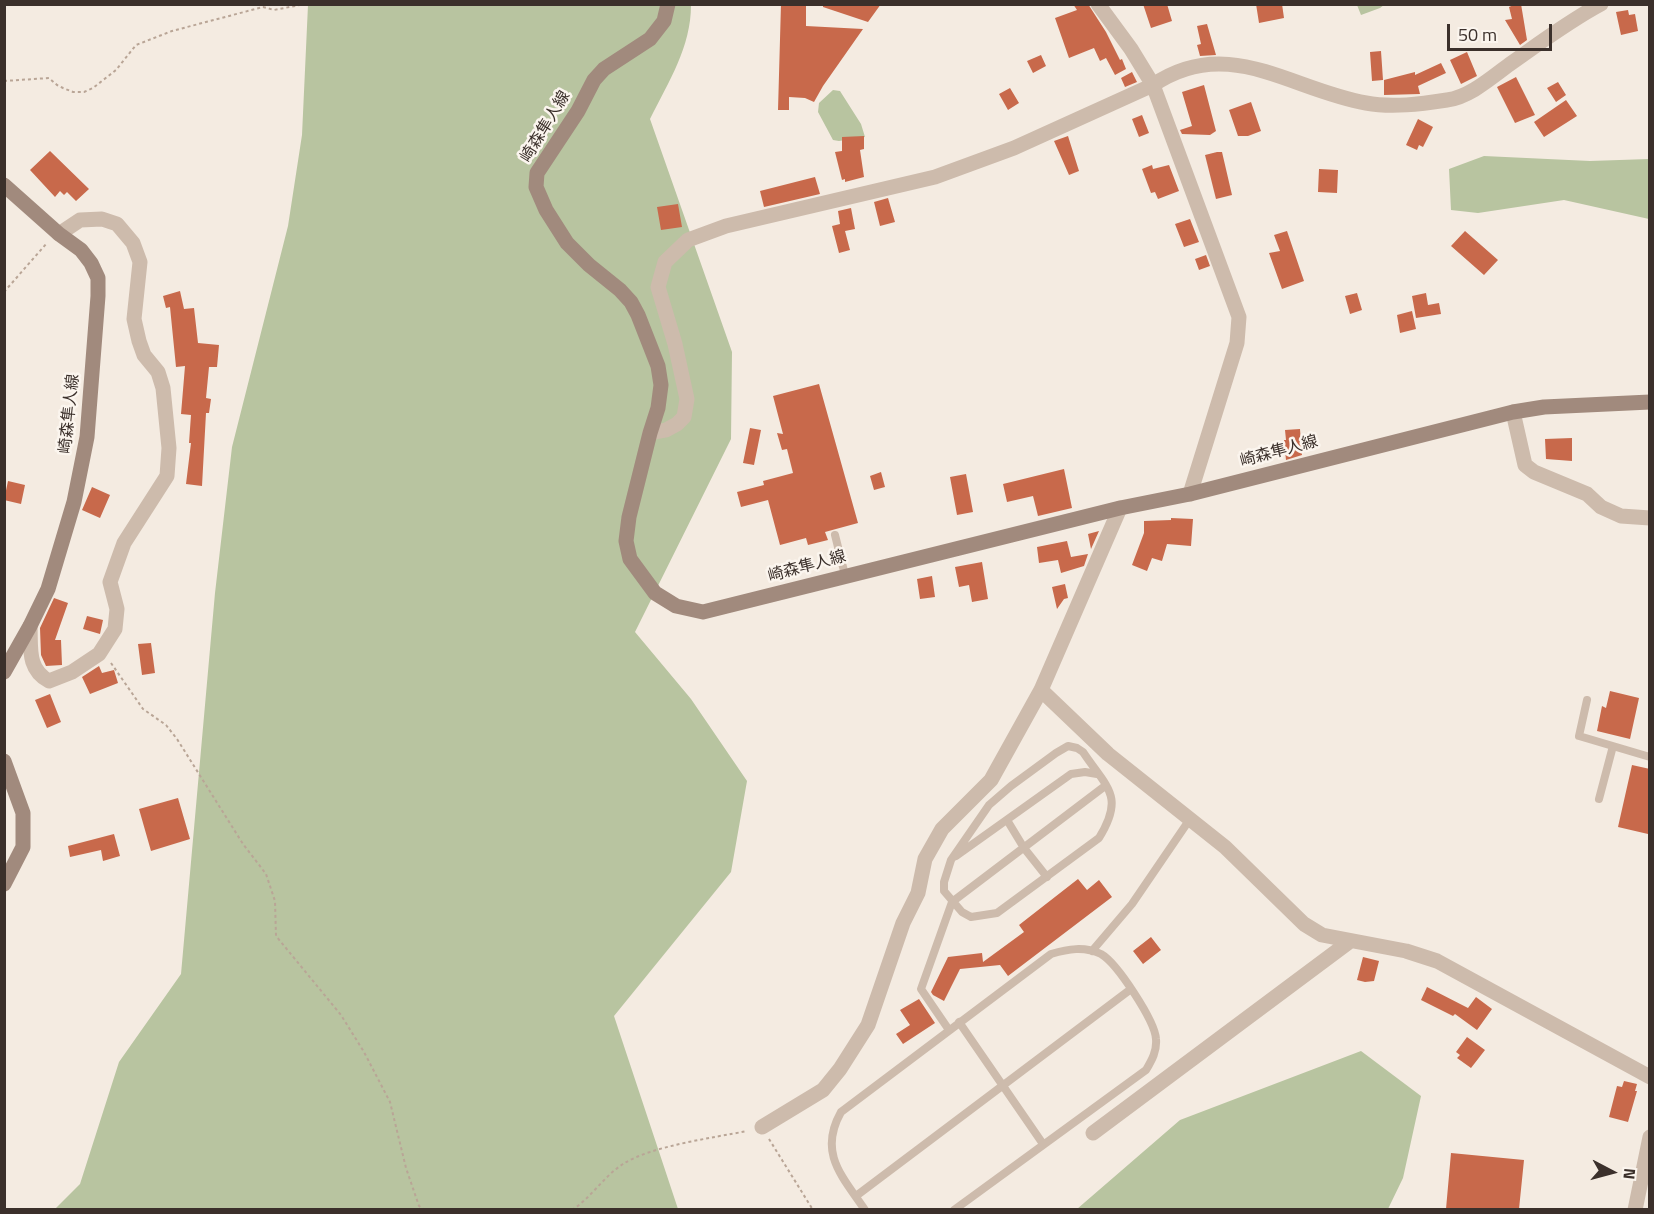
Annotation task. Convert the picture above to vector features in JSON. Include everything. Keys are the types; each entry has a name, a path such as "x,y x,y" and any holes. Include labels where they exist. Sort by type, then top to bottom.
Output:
{"main road":[{"name":"崎森隼人線","path":"668,4 664,21 650,39 604,69 594,80 578,111 537,173 536,187 546,210 567,243 631,302 658,366 661,385 658,408 628,517 626,541 630,559 655,593 676,606 703,612 1120,508 1190,494 1513,412 1544,407 1650,402"},
{"name":"崎森隼人線","path":"4,185 59,234 81,250 91,263 98,278 97,328 82,467 52,577 30,626 4,672"},
{"path":"4,760 23,813 23,847 4,884"}],"street":[{"path":"1098,4 1154,85 1239,317 1237,343 1190,494"},
{"path":"650,433 666,430 684,417 687,399 675,344 658,287 665,262 688,240 726,226 935,177 1014,148 1154,85 1170,73 1198,65 1229,63 1257,68 1364,103 1387,106 1451,100 1475,88 1573,19 1601,4"},
{"path":"30,626 31,658 38,675 49,681 72,672 99,654 115,629 117,609 110,582 124,543 166,476 169,448 163,388 158,372 144,355 134,319 140,262 133,243 117,224 102,219 80,220 59,234"},
{"path":"1513,412 1525,465 1534,472 1587,495 1601,507 1621,516 1650,518"},
{"path":"762,1127 822,1090 840,1069 868,1025 903,923 918,893 925,859 942,829 992,780 1041,690 1120,508"},
{"path":"1041,690 1108,754 1225,847 1304,924 1322,935 1349,942 1406,951 1437,961 1650,1077"},
{"path":"1093,1133 1349,942"},
{"path":"1635,1209 1650,1137"}],"lane":[{"path":"835,535 845,575"},
{"path":"1587,700 1579,736 1650,757"},
{"path":"1068,746 1083,752 1097,774 1111,794 1113,808 1110,821 1100,838 997,914 971,917 952,902 944,891 944,882 951,860 989,805 1011,786 1068,746"},
{"path":"1599,799 1613,746"},
{"path":"951,860 1071,774 1085,772 1097,774"},
{"path":"949,1030 921,989 952,902 1105,786"},
{"path":"1092,951 1132,904 1190,819"},
{"path":"1007,820 1024,848 1047,876"},
{"path":"865,1209 838,1171 831,1153 830,1140 833,1126 841,1112 856,1098 1051,954 1068,949 1084,949 1102,955 1112,963 1131,989 1154,1028 1154,1056 1146,1070 954,1209"},
{"path":"856,1196 1131,989"},
{"path":"959,1022 1044,1144"}],"path":[{"path":"4,81 49,78 63,88 73,92 84,92 93,88 116,70 136,45 171,31 263,7 274,10 305,4"},
{"path":"4,292 43,247 59,234"},
{"path":"99,654 115,667 143,709 166,725 177,739 243,844 266,874 275,902 276,936 341,1015 364,1052 390,1102 406,1168 419,1206 425,1209"},
{"path":"572,1209 620,1166 638,1155 762,1127 813,1209"}],"green space":[{"path":"1357,4 1384,5 1361,15"},
{"path":"308,5 691,5 683,50 650,119 732,352 731,439 635,632 691,699 747,781 731,872 614,1016 678,1209 54,1210 80,1184 119,1062 181,974 215,593 232,447 288,226 302,135"},
{"path":"833,90 840,91 861,124 865,137 833,140 818,112 819,103"},
{"path":"1484,156 1590,161 1649,159 1649,219 1564,200 1478,213 1451,210 1449,169"},
{"path":"1361,1051 1421,1096 1403,1178 1388,1209 1077,1209 1180,1120"}],"building":[{"path":"781,4 806,4 806,26 863,29 814,102 805,98 789,97 789,110 778,110"},
{"path":"823,4 881,4 868,22 823,7"},
{"path":"1073,4 1088,4 1126,69 1115,75 1106,58 1100,61 1094,48 1069,58 1055,18 1077,10"},
{"path":"1143,4 1167,4 1172,21 1151,28"},
{"path":"1256,4 1282,4 1284,18 1259,23"},
{"path":"1521,4 1527,40 1520,45 1505,20 1512,19 1509,7"},
{"path":"1628,10 1629,15 1635,14 1638,31 1621,35 1616,12"},
{"path":"1207,24 1216,55 1200,56 1197,45 1201,44 1197,26"},
{"path":"1381,51 1383,80 1372,81 1370,52"},
{"path":"1467,52 1477,76 1461,84 1450,60"},
{"path":"1041,55 1046,66 1033,73 1027,61"},
{"path":"1441,63 1446,73 1418,86 1420,94 1384,95 1384,80 1415,72 1415,75"},
{"path":"1132,72 1137,82 1125,87 1121,78"},
{"path":"1516,77 1535,115 1515,123 1497,87"},
{"path":"1558,82 1566,95 1556,102 1547,88"},
{"path":"1204,85 1216,131 1210,135 1182,134 1180,130 1192,126 1182,92"},
{"path":"1010,88 1019,103 1008,110 999,94"},
{"path":"1566,100 1577,116 1544,137 1534,122"},
{"path":"1251,102 1261,131 1248,136 1238,136 1229,110"},
{"path":"1142,115 1149,133 1139,137 1132,119"},
{"path":"1418,119 1433,127 1423,147 1419,145 1417,150 1406,145"},
{"path":"864,136 864,149 860,150 864,177 845,182 845,179 842,180 835,152 842,151 842,137"},
{"path":"1068,136 1079,171 1069,175 1054,141"},
{"path":"50,151 89,189 76,201 67,192 64,195 60,191 55,197 30,170"},
{"path":"1222,152 1232,195 1216,199 1205,155"},
{"path":"1152,165 1153,169 1169,165 1179,191 1158,199 1155,192 1151,193 1142,169"},
{"path":"1319,169 1338,170 1337,193 1318,192"},
{"path":"815,177 820,194 764,207 760,191"},
{"path":"888,198 895,222 880,226 874,202"},
{"path":"678,204 682,227 661,230 657,207"},
{"path":"851,208 855,229 845,231 850,250 839,253 832,226 840,224 838,211"},
{"path":"1190,219 1199,242 1184,247 1175,224"},
{"path":"1287,231 1304,281 1282,289 1269,253 1280,251 1274,235"},
{"path":"1465,231 1498,260 1484,275 1451,246"},
{"path":"1206,255 1210,266 1199,270 1195,259"},
{"path":"180,291 184,309 194,308 198,343 219,345 217,367 209,367 206,398 211,399 209,413 206,413 202,486 186,484 191,443 189,443 191,415 181,414 185,366 176,367 170,307 166,308 163,296"},
{"path":"1357,293 1362,310 1350,314 1345,296"},
{"path":"1426,293 1428,305 1439,303 1441,314 1416,318 1412,296"},
{"path":"1412,311 1416,329 1400,333 1397,315"},
{"path":"819,384 858,523 825,532 828,540 808,545 806,538 780,545 768,500 741,507 737,492 764,485 763,481 793,473 787,449 782,450 777,433 783,434 773,396"},
{"path":"750,428 761,430 754,465 743,463"},
{"path":"1300,429 1302,455 1286,460 1285,430"},
{"path":"1572,438 1572,461 1546,459 1545,439"},
{"path":"1064,469 1072,508 1038,516 1033,496 1007,502 1003,484"},
{"path":"881,472 885,487 874,490 870,476"},
{"path":"966,474 973,512 957,515 950,477"},
{"path":"8,481 25,485 21,504 4,500"},
{"path":"92,487 110,495 100,518 82,510"},
{"path":"1171,518 1193,519 1191,546 1167,544 1162,561 1152,558 1147,571 1132,565 1144,533 1144,521 1171,520"},
{"path":"1099,531 1091,549 1088,534"},
{"path":"1067,541 1071,557 1088,554 1084,566 1061,573 1058,560 1039,563 1037,547"},
{"path":"982,562 988,599 972,602 969,585 959,587 955,567"},
{"path":"932,576 935,597 920,599 917,579"},
{"path":"1065,584 1068,598 1064,599 1057,609 1052,587"},
{"path":"54,598 68,603 55,640 61,640 62,665 46,666 41,655 40,628"},
{"path":"87,616 103,620 100,634 83,629"},
{"path":"151,643 155,673 142,675 138,644"},
{"path":"99,666 102,673 114,670 118,683 90,694 82,677"},
{"path":"1610,691 1639,698 1630,739 1597,731 1602,706 1606,708"},
{"path":"50,694 61,722 47,728 35,700"},
{"path":"1632,765 1650,769 1648,834 1618,827"},
{"path":"178,798 190,839 151,851 139,809"},
{"path":"114,834 120,856 103,861 101,850 70,857 68,846"},
{"path":"1078,879 1087,890 1099,880 1112,897 1008,976 1000,965 960,969 944,1001 933,995 931,992 948,957 982,953 983,962 1024,932 1019,925"},
{"path":"1151,937 1161,950 1143,964 1133,951"},
{"path":"1363,957 1379,961 1374,981 1357,980"},
{"path":"1427,987 1468,1008 1476,997 1492,1009 1477,1030 1455,1014 1453,1016 1421,1000"},
{"path":"919,999 935,1023 903,1044 896,1034 910,1025 900,1010"},
{"path":"1467,1037 1485,1050 1471,1068 1457,1058 1460,1055 1456,1052"},
{"path":"1624,1081 1637,1084 1628,1122 1609,1117 1617,1086 1622,1087"},
{"path":"1451,1153 1524,1160 1519,1209 1446,1209"}]}
